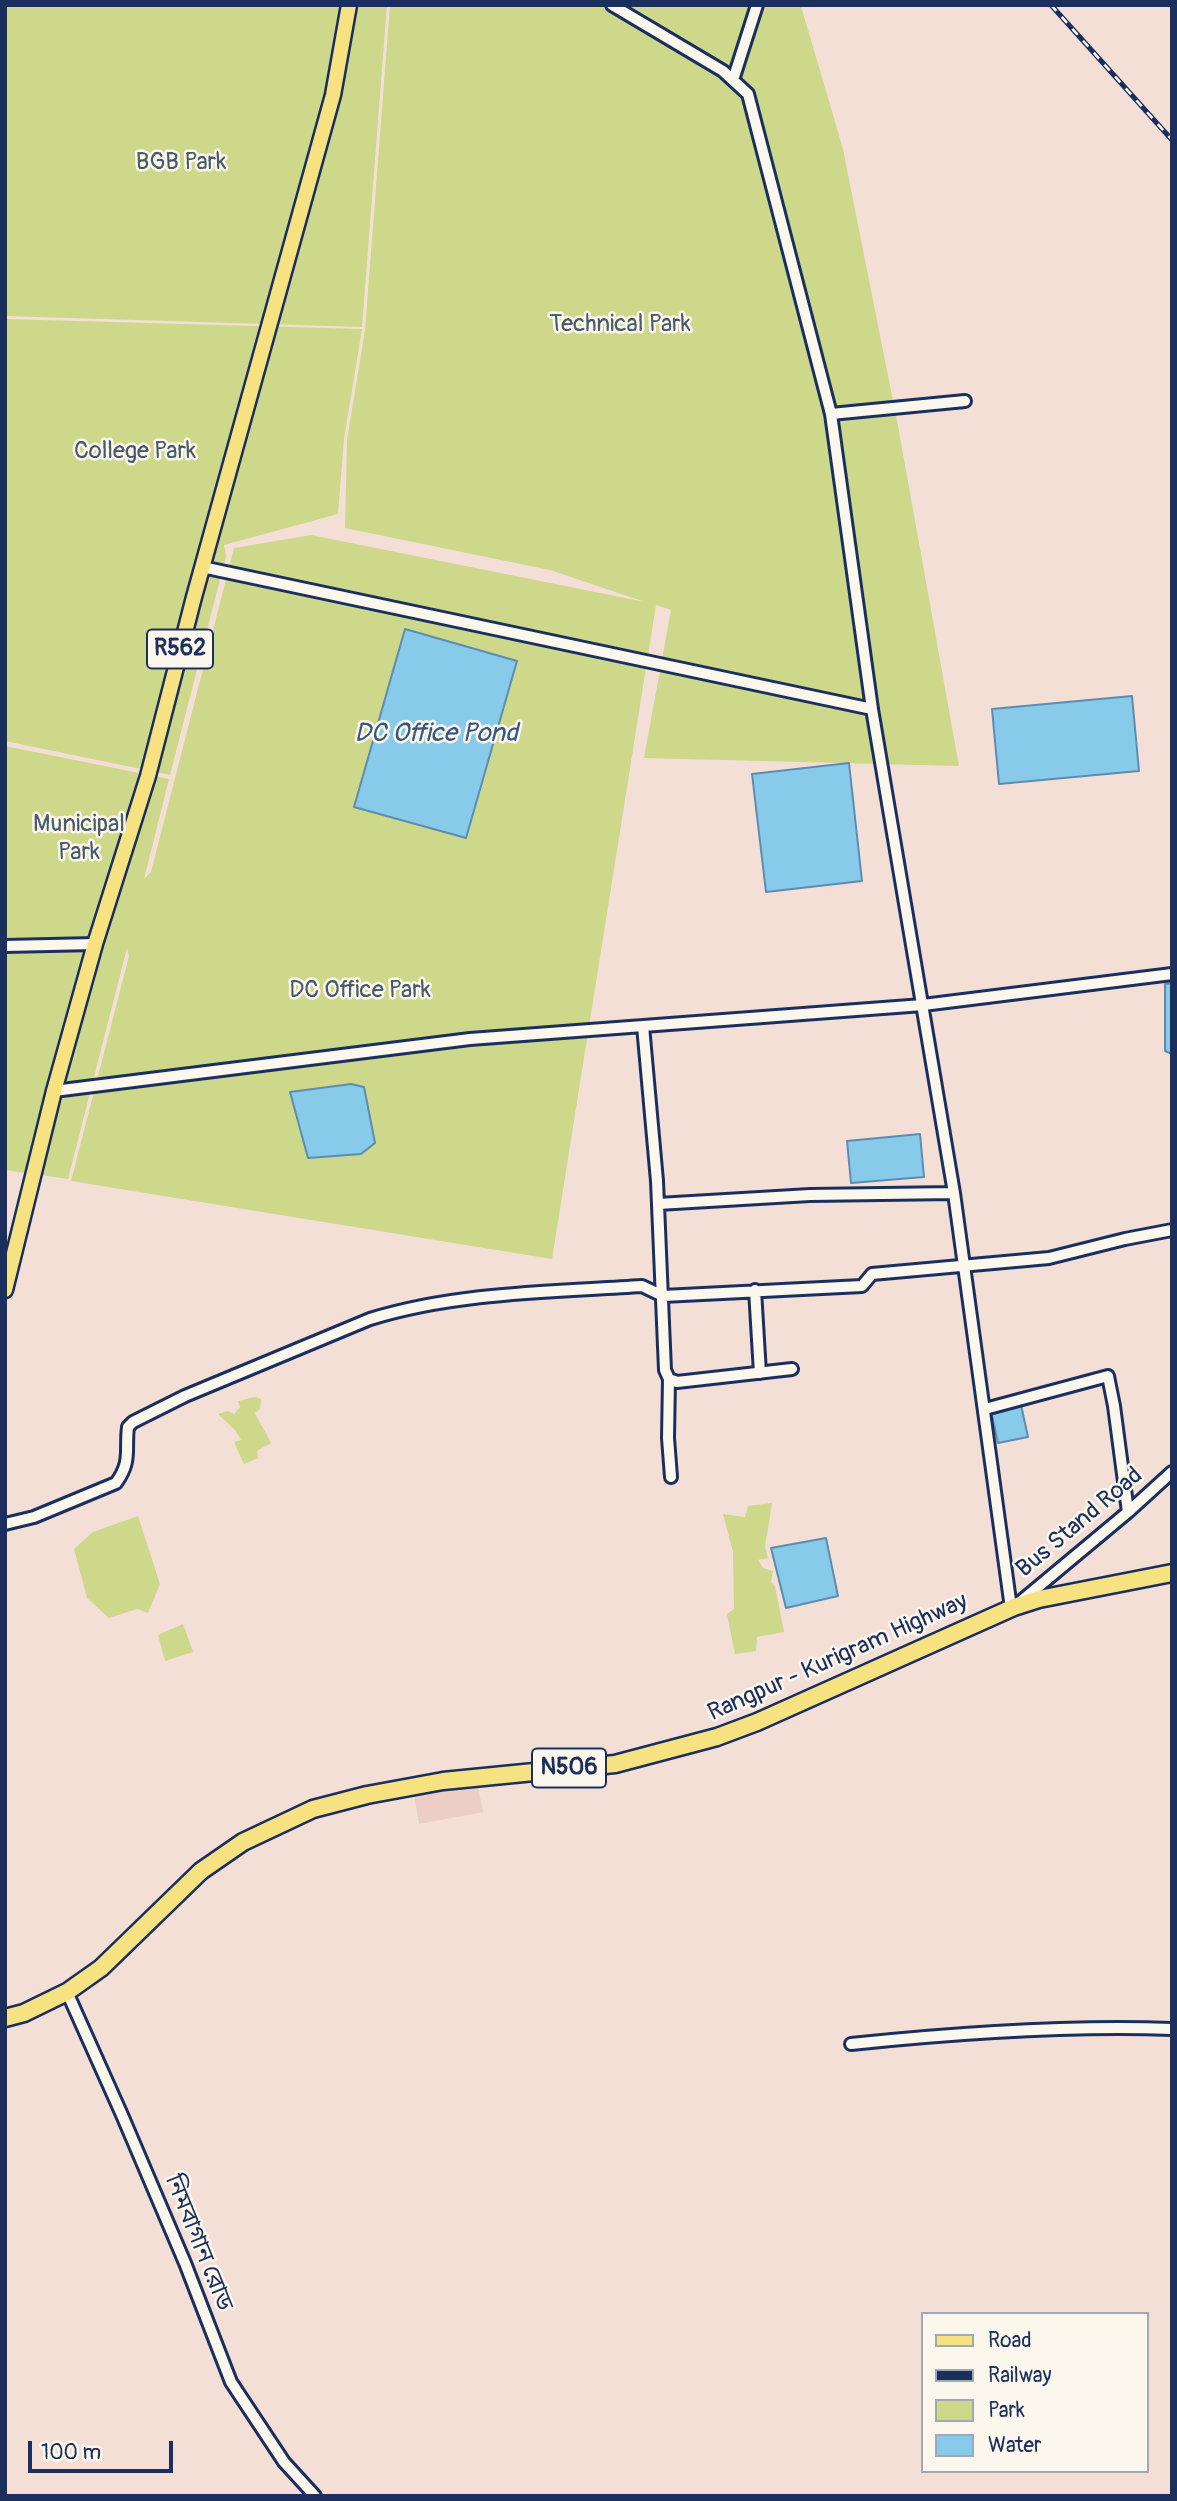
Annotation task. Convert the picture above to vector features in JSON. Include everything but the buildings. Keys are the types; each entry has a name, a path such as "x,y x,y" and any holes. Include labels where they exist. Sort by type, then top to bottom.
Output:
{"highway":[{"name":"Rangpur - Kurigram Highway","path":"5,2018 24,2014 67,1992 100,1968 201,1871 243,1842 313,1809 367,1795 443,1781 615,1764 717,1737 757,1722 1013,1607 1039,1599 1172,1573"}],"main road":[{"name":"R562","path":"5,1290 54,1091 95,944 148,776 202,567 333,95 349,5"}],"street":[{"path":"612,5 681,45 733,80 748,94 831,414 873,709 954,1193 962,1265 1013,1607"},
{"path":"733,80 757,5"},
{"path":"831,414 965,401"},
{"path":"202,567 873,709"},
{"path":"5,946 95,944"},
{"path":"54,1091 470,1039 923,1005 1172,974"},
{"path":"643,1026 658,1204 665,1370 669,1379 668,1438 671,1477"},
{"path":"658,1204 810,1195 954,1193"},
{"path":"5,1524 34,1517 116,1483 124,1472 128,1459 127,1434 128,1427 133,1422 185,1396 370,1319 397,1311 438,1303 502,1296 642,1286 663,1296 862,1286 872,1275 1049,1258 1172,1230"},
{"path":"755,1290 756,1373"},
{"path":"669,1379 677,1382 792,1369"},
{"path":"985,1409 1108,1376 1128,1512"},
{"name":"Bus Stand Road","path":"1013,1607 1172,1472"},
{"name":"নিমবাগান রোড","path":"67,1992 128,2127 231,2382 284,2462 315,2496"},
{"path":"851,2044 976,2034 1172,2029"}],"shaded area":[{"path":"477,1781 483,1812 419,1824 414,1794"}],"green space":[{"name":"BGB Park","path":"5,5 387,5 362,327 5,316"},
{"path":"390,5 801,6 843,149 898,426 959,766 644,758 671,610 656,605 552,1259 71,1181 129,956 127,948 68,1179 5,1170 5,746 169,779 144,879 151,872 234,548 311,535 645,602 550,570 345,528 347,440 365,330"},
{"name":"College Park","path":"5,319 362,329 344,439 338,514 224,545 226,556 170,775 5,741"},
{"path":"255,1397 261,1399 260,1409 255,1413 271,1443 257,1451 258,1458 244,1464 234,1442 241,1440 235,1430 218,1414 228,1411 234,1414 240,1407 238,1401"},
{"path":"772,1503 765,1547 768,1558 758,1560 763,1568 773,1571 771,1582 775,1586 784,1632 757,1637 756,1651 735,1654 727,1614 734,1609 733,1552 723,1514 745,1517 748,1506"},
{"path":"138,1516 160,1584 148,1613 137,1609 109,1618 87,1598 74,1549 93,1532"},
{"path":"183,1624 193,1652 165,1661 158,1635"}],"water":[{"name":"DC Office Pond","path":"405,629 517,661 466,838 354,807"},
{"path":"1132,696 1139,771 999,784 992,709"},
{"path":"849,763 862,881 766,892 752,774"},
{"path":"1172,983 1172,1054 1165,1051 1165,984"},
{"path":"351,1084 364,1087 375,1143 361,1154 308,1158 290,1092"},
{"path":"920,1134 924,1177 851,1183 847,1141"},
{"path":"1021,1405 1028,1437 998,1443 991,1411"},
{"path":"826,1538 838,1596 786,1608 771,1548"}],"railway":[{"path":"1051,5 1172,140"}],"park label":[{"name":"Technical Park","path":"620,325"},
{"name":"Municipal Park","path":"79,839"},
{"name":"DC Office Park","path":"360,991"}]}
